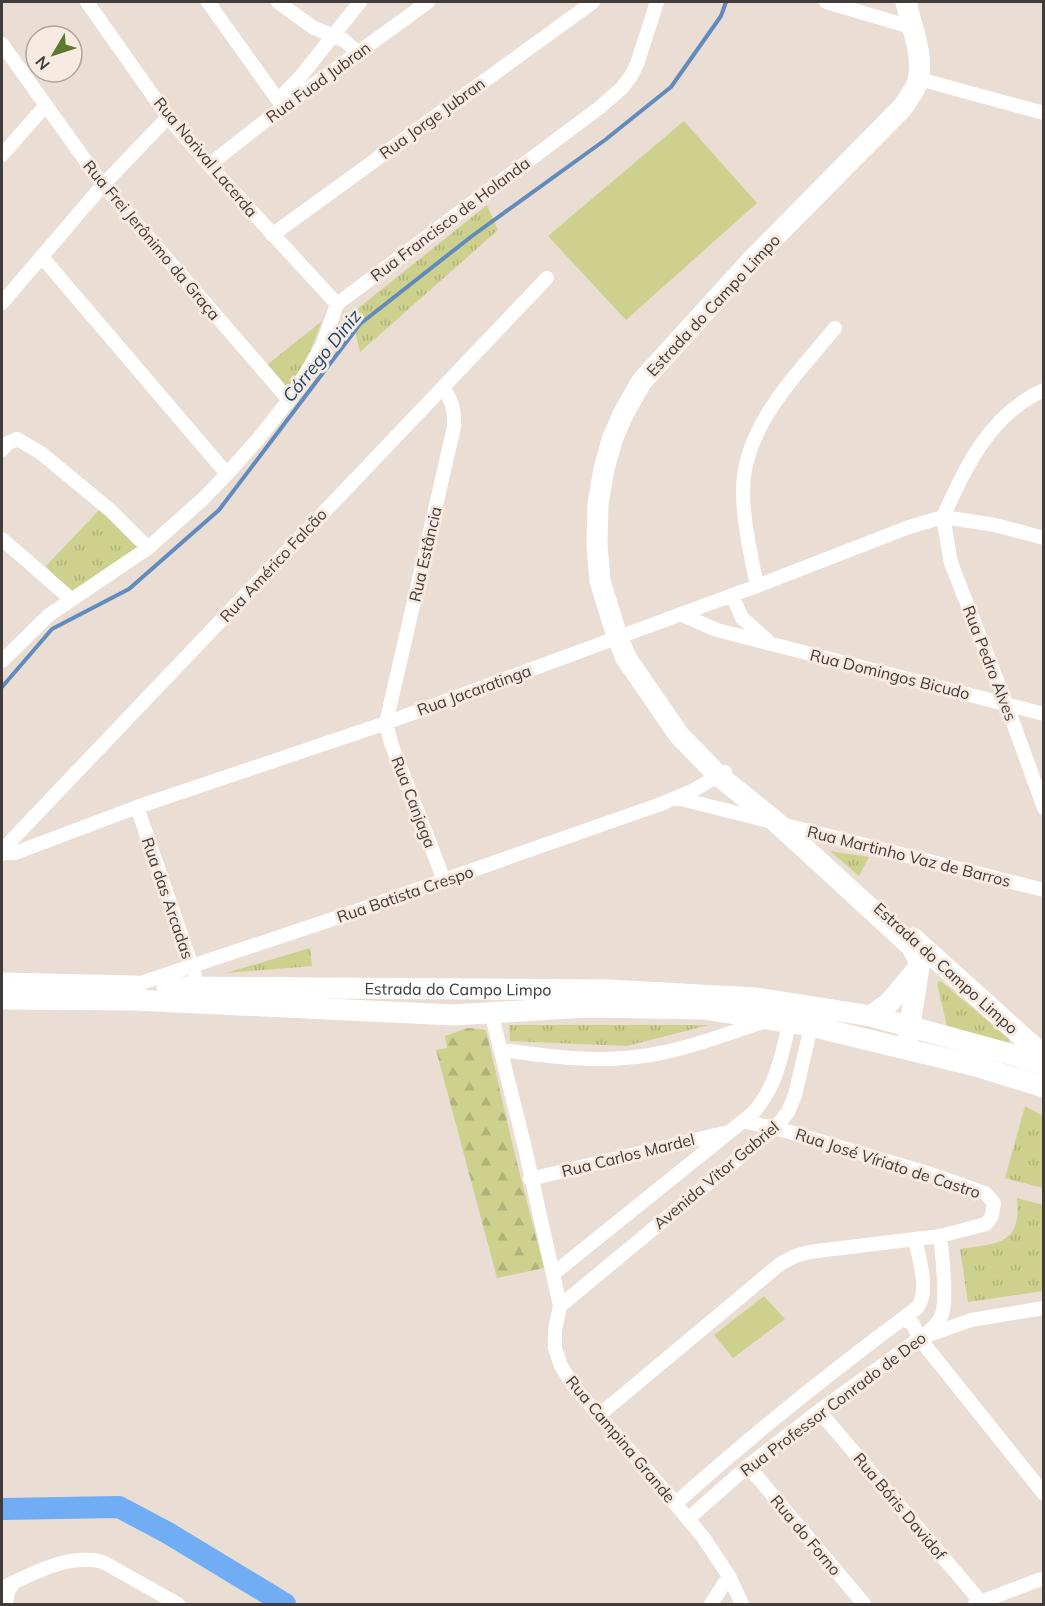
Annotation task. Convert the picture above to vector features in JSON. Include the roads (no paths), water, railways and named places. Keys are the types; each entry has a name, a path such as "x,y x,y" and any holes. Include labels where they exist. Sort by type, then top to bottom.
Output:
{"main road":[{"path":"906,2 918,55 919,79"},
{"name":"Estrada do Campo Limpo","path":"919,79 915,90 902,108 750,262 642,381 623,414 612,440 604,469 598,504 597,544 600,581 626,658 661,711 723,773 1044,1056"},
{"name":"Estrada do Campo Limpo","path":"782,823 911,946 918,959 919,967 906,1048"},
{"path":"871,1016 890,1002 919,967"},
{"name":"Estrada do Campo Limpo","path":"2,983 200,988 496,989 700,993 756,998 796,1015 1034,1084"},
{"path":"453,1015 464,1006 496,989"},
{"name":"Estrada do Campo Limpo","path":"2,999 135,1000 453,1015 588,1007 871,1016 1044,1065"},
{"path":"976,1066 993,1065 1010,1054 1013,1044 1013,1028"}],"street":[{"name":"Rua Norival Lacerda","path":"87,2 168,117 272,235 337,304"},
{"path":"208,2 280,104 360,2"},
{"path":"278,2 314,28 344,40 358,53"},
{"name":"Rua Fuad Jubran","path":"209,165 280,104 358,53 428,2"},
{"name":"Rua Jorge Jubran","path":"272,235 592,2"},
{"name":"Rua Francisco de Holanda","path":"337,304 599,108 622,88 637,64 657,2"},
{"path":"826,2 911,27"},
{"name":"Rua Frei Jerônimo da Graça","path":"2,44 103,185 289,400"},
{"path":"919,79 1044,113"},
{"path":"2,155 46,105"},
{"path":"2,303 103,185 168,117"},
{"path":"42,257 227,474"},
{"name":"Rua Américo Falcão","path":"2,853 8,844 547,278"},
{"path":"2,661 32,630 70,599 148,548 227,474 289,400 322,346 337,304"},
{"path":"757,586 747,535 743,493 748,458 760,426 788,384 835,328"},
{"name":"Rua Estância","path":"386,723 454,427 455,412 443,387"},
{"path":"1044,390 1015,406 988,434 973,455 944,517 995,525 1044,538"},
{"path":"2,450 8,443 17,439 41,453 110,510 148,548"},
{"name":"Rua Jacaratinga","path":"2,853 15,853 136,807 386,723 757,586 909,527 944,517"},
{"name":"Rua Pedro Alves","path":"944,517 951,563 1044,808"},
{"path":"2,539 70,599"},
{"name":"Rua Domingos Bicudo","path":"732,595 742,618 755,632 771,643"},
{"name":"Rua Domingos Bicudo","path":"680,614 717,630 1044,714"},
{"name":"Rua Canjaga","path":"386,723 391,743 444,880"},
{"name":"Rua Batista Crespo","path":"132,986 677,798 723,773"},
{"path":"677,798 782,823"},
{"name":"Rua das Arcadas","path":"136,807 200,988"},
{"name":"Rua Martinho Vaz de Barros","path":"782,823 1044,890"},
{"name":"Rua Campina Grande","path":"491,1012 525,1148 530,1179 560,1306 555,1330 555,1348 561,1366 575,1388 598,1416 688,1518 729,1576 742,1605"},
{"path":"720,1036 733,1026 738,1013"},
{"path":"501,1050 624,1059 683,1048 796,1015"},
{"name":"Avenida Vitor Gabriel","path":"553,1274 726,1132 743,1121 766,1098 774,1083 796,1015"},
{"name":"Avenida Vitor Gabriel","path":"560,1306 775,1128 788,1112 795,1095 796,1015"},
{"name":"Rua José Víriato de Castro","path":"743,1121 775,1128 934,1175 986,1193 992,1199 994,1203 992,1216 986,1224 940,1236"},
{"name":"Rua Carlos Mardel","path":"530,1179 726,1132"},
{"path":"598,1416 780,1264 795,1256 809,1252 940,1236"},
{"name":"Rua Professor Conrado de Deo","path":"688,1518 748,1466 937,1324 942,1314 944,1299 940,1236"},
{"name":"Rua Professor Conrado de Deo","path":"676,1503 802,1395 917,1308 922,1302 923,1290 915,1239"},
{"path":"919,1338 971,1320 1044,1308"},
{"path":"903,1319 913,1324 919,1338 1044,1494"},
{"name":"Rua Bóris Davidof","path":"819,1411 978,1603"},
{"name":"Rua do Forno","path":"748,1466 864,1605"},
{"path":"2,1588 70,1562 93,1560 103,1562 178,1605"},
{"path":"711,1605 729,1576"},
{"path":"978,1603 1044,1578"},
{"path":"6,1605 8,1591 15,1582"}],"waterway":[{"name":"Córrego Diniz","path":"2,687 52,629 129,589 219,510 360,324 472,236 605,140 671,87 721,16 726,2"},
{"path":"2,1509 119,1507 168,1533 285,1604"}]}
